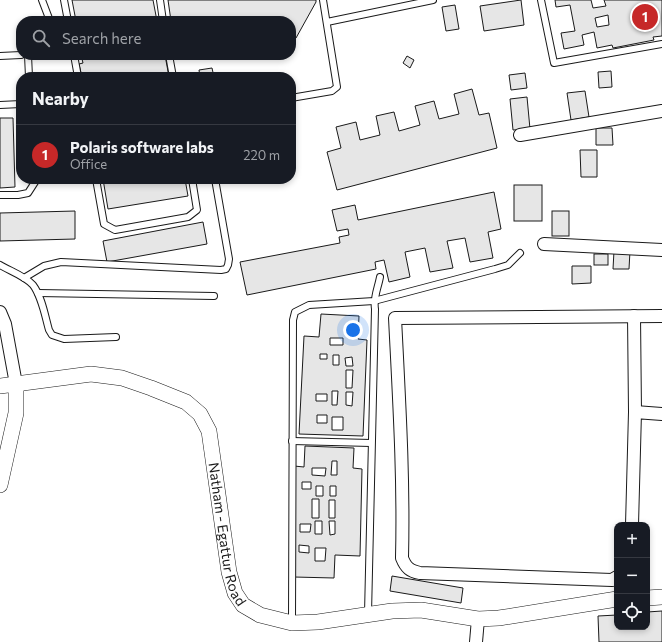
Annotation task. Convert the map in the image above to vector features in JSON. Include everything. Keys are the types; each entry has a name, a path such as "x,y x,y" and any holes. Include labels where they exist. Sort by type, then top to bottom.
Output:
{"street":[{"path":"520,135 662,111"},
{"path":"544,244 662,250"},
{"path":"0,312 5,324 16,384 16,413 0,484"},
{"path":"632,522 635,412 634,316"},
{"path":"614,579 612,580 420,573 412,572 406,566 402,558 403,502 395,318 662,316"},
{"name":"Natham - Egattur Road","path":"0,386 91,374 122,378 186,402 200,414 209,431 229,572 235,593 243,605 260,615 292,623 318,622 392,611 421,610 478,619 500,618 614,599"},
{"path":"635,412 662,414"},
{"path":"650,598 662,597"},
{"path":"476,642 478,619"}],"lane":[{"path":"42,0 48,16"},
{"path":"64,0 67,16"},
{"path":"160,0 162,16"},
{"path":"296,97 332,91 338,87 323,0"},
{"path":"327,22 433,0"},
{"path":"541,0 554,63 662,44"},
{"path":"0,56 16,55"},
{"path":"28,60 29,72"},
{"path":"75,60 77,72"},
{"path":"170,60 172,72"},
{"path":"0,105 16,104"},
{"path":"0,195 28,193 34,184"},
{"path":"97,184 104,224 115,230 188,217 197,210 193,184"},
{"path":"24,278 44,266 61,262 226,269 229,259 216,184"},
{"path":"292,623 293,320 295,312 309,305 374,301 495,269 508,264 520,252"},
{"path":"0,266 24,278 32,284 38,293 49,330 52,334 64,339 116,337"},
{"path":"368,614 374,301 380,277"},
{"path":"38,293 214,296"},
{"path":"292,441 372,443"}],"building":[{"path":"72,0 153,0 156,16 75,16"},
{"path":"168,0 316,0 296,38 296,16 170,16"},
{"path":"521,0 524,25 484,31 480,6"},
{"path":"555,0 591,0 593,8 606,6 604,0 662,0 662,36 653,37 654,40 613,48 612,45 597,48 594,32 582,35 584,45 564,49 561,33 575,31 570,5 556,7","holes":["608,15 609,25 597,27 595,18"]},
{"path":"455,5 459,29 446,31 442,7"},
{"path":"407,56 414,60 410,68 403,63"},
{"path":"82,60 166,60 168,72 81,72 79,64 83,63"},
{"path":"212,68 213,72 199,72 199,70"},
{"path":"611,71 612,87 599,88 598,72"},
{"path":"525,73 527,88 511,90 509,75"},
{"path":"472,89 479,115 489,113 497,148 337,190 327,152 341,148 336,127 356,122 360,140 380,135 376,116 394,112 399,131 420,125 415,106 434,101 439,119 459,114 454,94"},
{"path":"585,91 589,117 571,120 567,93"},
{"path":"527,97 530,129 513,130 510,99"},
{"path":"0,118 13,118 15,187 0,188"},
{"path":"596,128 612,128 613,145 596,145"},
{"path":"580,150 597,150 597,177 581,177"},
{"path":"104,184 186,184 188,196 108,209"},
{"path":"514,185 542,185 542,221 514,221"},
{"path":"494,192 501,229 488,232 493,258 470,262 465,238 447,241 453,268 430,272 425,248 405,252 410,277 389,282 384,260 375,262 376,269 247,295 240,262 340,243 339,237 349,235 348,229 337,231 332,210 355,205 358,220"},
{"path":"75,211 75,239 0,241 0,213"},
{"path":"552,211 569,211 569,236 552,236"},
{"path":"203,222 207,244 107,262 103,241"},
{"path":"614,251 630,251 629,269 613,269"},
{"path":"594,254 608,254 608,265 594,265"},
{"path":"572,266 591,266 591,283 572,284"},
{"path":"321,314 359,316 358,339 367,340 363,436 299,434 304,336 319,337","holes":["330,338 343,338 343,345 330,345","320,354 327,354 327,359 320,359","333,355 339,355 339,365 333,365","352,357 353,366 346,366 345,358","346,370 353,370 352,388 346,388","332,391 338,391 337,405 332,405","346,392 353,392 352,406 346,405","316,394 327,394 327,401 316,401","317,415 327,415 327,423 317,423","332,417 343,417 343,430 332,430"]},
{"path":"305,446 354,448 353,468 362,469 360,556 335,555 334,578 294,577 294,466 304,467","holes":["332,461 337,461 337,475 331,475","312,468 326,468 325,476 312,475","302,482 311,482 311,489 302,489","316,486 323,486 323,496 316,496","330,486 336,486 336,496 330,496","312,499 319,499 319,518 312,518","329,500 335,500 335,518 329,518","315,521 322,521 322,534 315,534","329,521 335,521 335,534 330,535","300,524 311,524 310,532 300,532","299,545 309,546 309,553 299,552","315,548 326,548 325,561 315,561"]},
{"path":"392,576 463,588 461,603 390,591"},
{"path":"662,611 662,642 599,642 598,616 614,615 614,630 650,630 650,612"}],"place":[{"name":"Polaris software labs","path":"645,17"}]}
